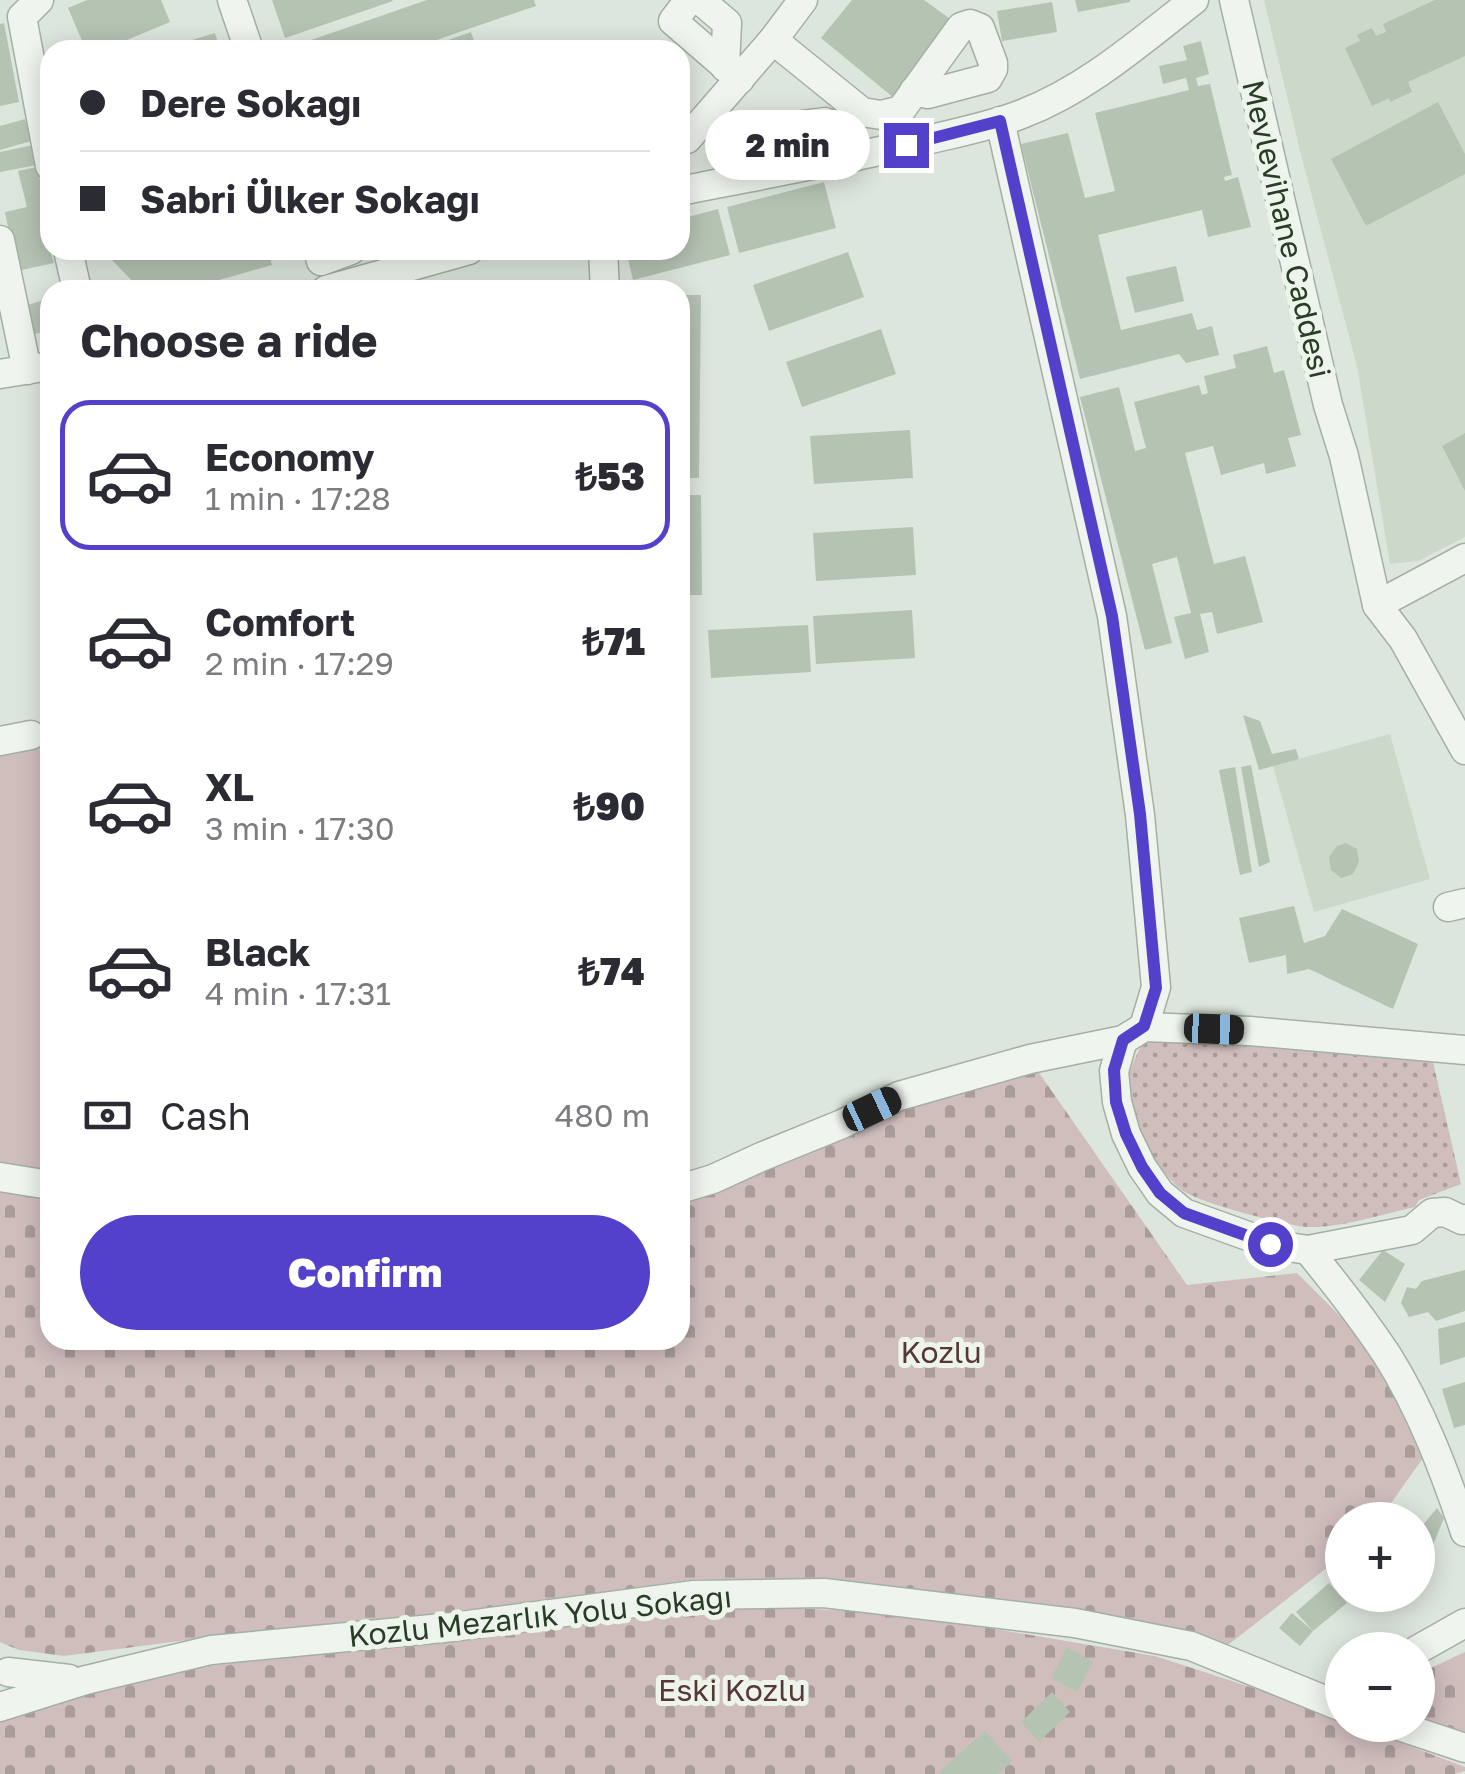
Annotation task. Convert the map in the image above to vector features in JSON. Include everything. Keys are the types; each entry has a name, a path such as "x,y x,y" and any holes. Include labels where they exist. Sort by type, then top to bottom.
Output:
{"street":[{"path":"38,0 22,17 40,113"},
{"path":"232,0 246,40"},
{"path":"689,0 673,21 731,80"},
{"path":"700,0 728,23 731,80 750,177"},
{"path":"690,135 731,80 774,40 803,0"},
{"path":"690,190 854,157 1025,113 1072,89 1132,50 1194,0"},
{"name":"Mevlevihane Caddesi","path":"1234,0 1377,605"},
{"name":"Mevlevihane Caddesi","path":"1248,0 1324,315 1340,394 1344,456"},
{"path":"774,40 862,112 882,115 900,110 914,91"},
{"path":"1000,121 1112,616 1140,814 1156,988 1114,1070 1116,1102 1126,1134 1160,1193 1184,1213 1270,1244 1308,1250 1412,1230 1444,1236 1463,1220"},
{"path":"743,133 825,122 844,133 854,157"},
{"path":"0,240 26,370"},
{"path":"362,280 433,260"},
{"path":"1465,558 1377,605 1403,639 1465,750"},
{"path":"0,741 31,735"},
{"path":"690,1186 713,1180 899,1096 1133,1033 1250,1030 1465,1050"},
{"path":"0,1177 40,1183"},
{"path":"1308,1250 1387,1356 1415,1407 1465,1532"},
{"name":"Kozlu Mezarlık Yolu Sokağı","path":"86,1680 211,1650 453,1628 694,1595 824,1593 1075,1623 1191,1646 1325,1696"},
{"path":"1435,1640 1465,1623"},
{"path":"4,1668 46,1678 86,1680"},
{"path":"0,1707 11,1695 12,1687 4,1668"},
{"path":"0,1707 86,1680"},
{"path":"1435,1738 1465,1748"}],"shaded area":[{"path":"1264,0 1465,0 1465,537 1418,561 1390,564 1357,366"},
{"path":"1390,734 1430,879 1314,912 1273,766"}],"green space":[{"path":"40,748 40,1173 0,1171 0,755"},
{"path":"1164,1036 1431,1053 1461,1184 1419,1200 1415,1207 1321,1227 1264,1219 1192,1196 1173,1182 1153,1157 1137,1128 1128,1098 1129,1073 1144,1041"},
{"name":"Kozlu","path":"1035,1067 1187,1285 1297,1273 1343,1319 1383,1374 1423,1458 1392,1502 1325,1502 1325,1569 1228,1645 1162,1628 814,1581 699,1579 515,1608 211,1637 64,1656 19,1650 0,1642 0,1190 40,1196 40,1350 690,1350 690,1192 897,1109"},
{"name":"Eski Kozlu","path":"720,1605 900,1613 1155,1656 1325,1714 1325,1742 1399,1742 1465,1767 1465,1771 0,1774 0,1719 92,1679 532,1630"},
{"path":"1465,1652 1465,1739 1435,1728 1435,1666"}],"building":[{"path":"87,0 161,0 170,22 127,40 82,40 68,8"},
{"path":"272,0 392,0 393,1 285,38"},
{"path":"427,0 534,0 536,6 436,40 311,40"},
{"path":"852,0 924,0 956,23 894,98 821,38"},
{"path":"1075,0 1130,0 1130,2 1078,12"},
{"path":"1435,0 1465,0 1465,56 1408,82 1412,92 1372,106 1345,48 1360,41 1357,35 1372,28 1376,36 1386,32 1383,24"},
{"path":"1052,2 1057,32 1002,41 997,11"},
{"path":"4,23 19,102 0,106 0,24"},
{"path":"471,32 474,40 448,40"},
{"path":"215,33 217,40 192,40"},
{"path":"1201,41 1209,74 1196,78 1198,86 1210,84 1232,175 1224,177 1225,181 1238,177 1251,227 1208,237 1202,210 1098,235 1121,330 1192,313 1197,330 1212,326 1219,355 1186,363 1179,354 1080,379 1021,144 1068,133 1085,198 1115,191 1095,113 1189,90 1186,78 1163,84 1159,66 1187,60 1183,46"},
{"path":"1438,102 1465,154 1465,174 1366,226 1331,159"},
{"path":"25,119 31,141 0,150 0,126"},
{"path":"33,145 37,165 0,172 0,152"},
{"path":"37,167 40,260 54,263 17,271 5,212 27,207 18,171"},
{"path":"824,182 836,228 739,253 727,207"},
{"path":"718,209 730,255 633,280 628,260 690,260 690,216"},
{"path":"848,252 864,297 769,331 753,285"},
{"path":"112,260 271,260 272,265 219,280 131,280"},
{"path":"1176,266 1184,301 1135,313 1126,277"},
{"path":"690,295 701,295 699,478 690,478"},
{"path":"40,301 40,333 35,334 28,305"},
{"path":"881,329 896,374 802,407 786,362"},
{"path":"1267,346 1274,373 1284,370 1301,435 1288,438 1296,466 1266,474 1264,463 1221,475 1213,446 1185,453 1214,564 1245,556 1263,622 1217,634 1212,612 1200,614 1209,652 1185,659 1174,617 1191,613 1177,557 1152,564 1172,643 1145,650 1080,397 1119,387 1135,451 1146,448 1134,402 1199,385 1202,395 1208,393 1204,376 1236,368 1233,355"},
{"path":"910,430 913,478 814,484 810,436"},
{"path":"1465,433 1465,491 1442,446"},
{"path":"690,495 701,495 702,595 690,595"},
{"path":"913,527 916,575 816,581 813,533"},
{"path":"912,610 915,658 816,664 813,616"},
{"path":"808,625 811,672 711,678 708,630"},
{"path":"1243,715 1260,721 1272,754 1296,749 1299,759 1259,770"},
{"path":"1251,765 1270,862 1259,867 1241,767"},
{"path":"1235,767 1252,872 1240,875 1219,770"},
{"path":"1346,843 1357,849 1359,862 1353,874 1341,878 1331,870 1329,857 1337,846"},
{"path":"1294,906 1304,943 1325,936 1342,909 1418,944 1393,1009 1309,969 1287,974 1286,955 1249,963 1239,918"},
{"path":"1383,1250 1405,1264 1385,1302 1359,1280"},
{"path":"1465,1270 1465,1311 1436,1321 1428,1312 1409,1317 1401,1303 1407,1287 1416,1289 1422,1281"},
{"path":"1465,1322 1465,1357 1440,1365 1438,1329"},
{"path":"1465,1382 1465,1425 1454,1428 1442,1389"},
{"path":"1437,1508 1444,1518 1435,1540"},
{"path":"1325,1587 1325,1612 1336,1612 1313,1631 1296,1612"},
{"path":"1292,1613 1313,1631 1300,1646 1279,1628"},
{"path":"1067,1647 1093,1662 1077,1692 1051,1678"},
{"path":"1052,1692 1070,1712 1039,1742 1021,1722"},
{"path":"985,1731 1012,1761 998,1774 939,1772"}],"route":[{"path":"906,145 1000,121 1112,616 1140,814 1156,988 1144,1026 1123,1040 1114,1070 1116,1102 1126,1134 1160,1193 1184,1213 1270,1244"}]}
